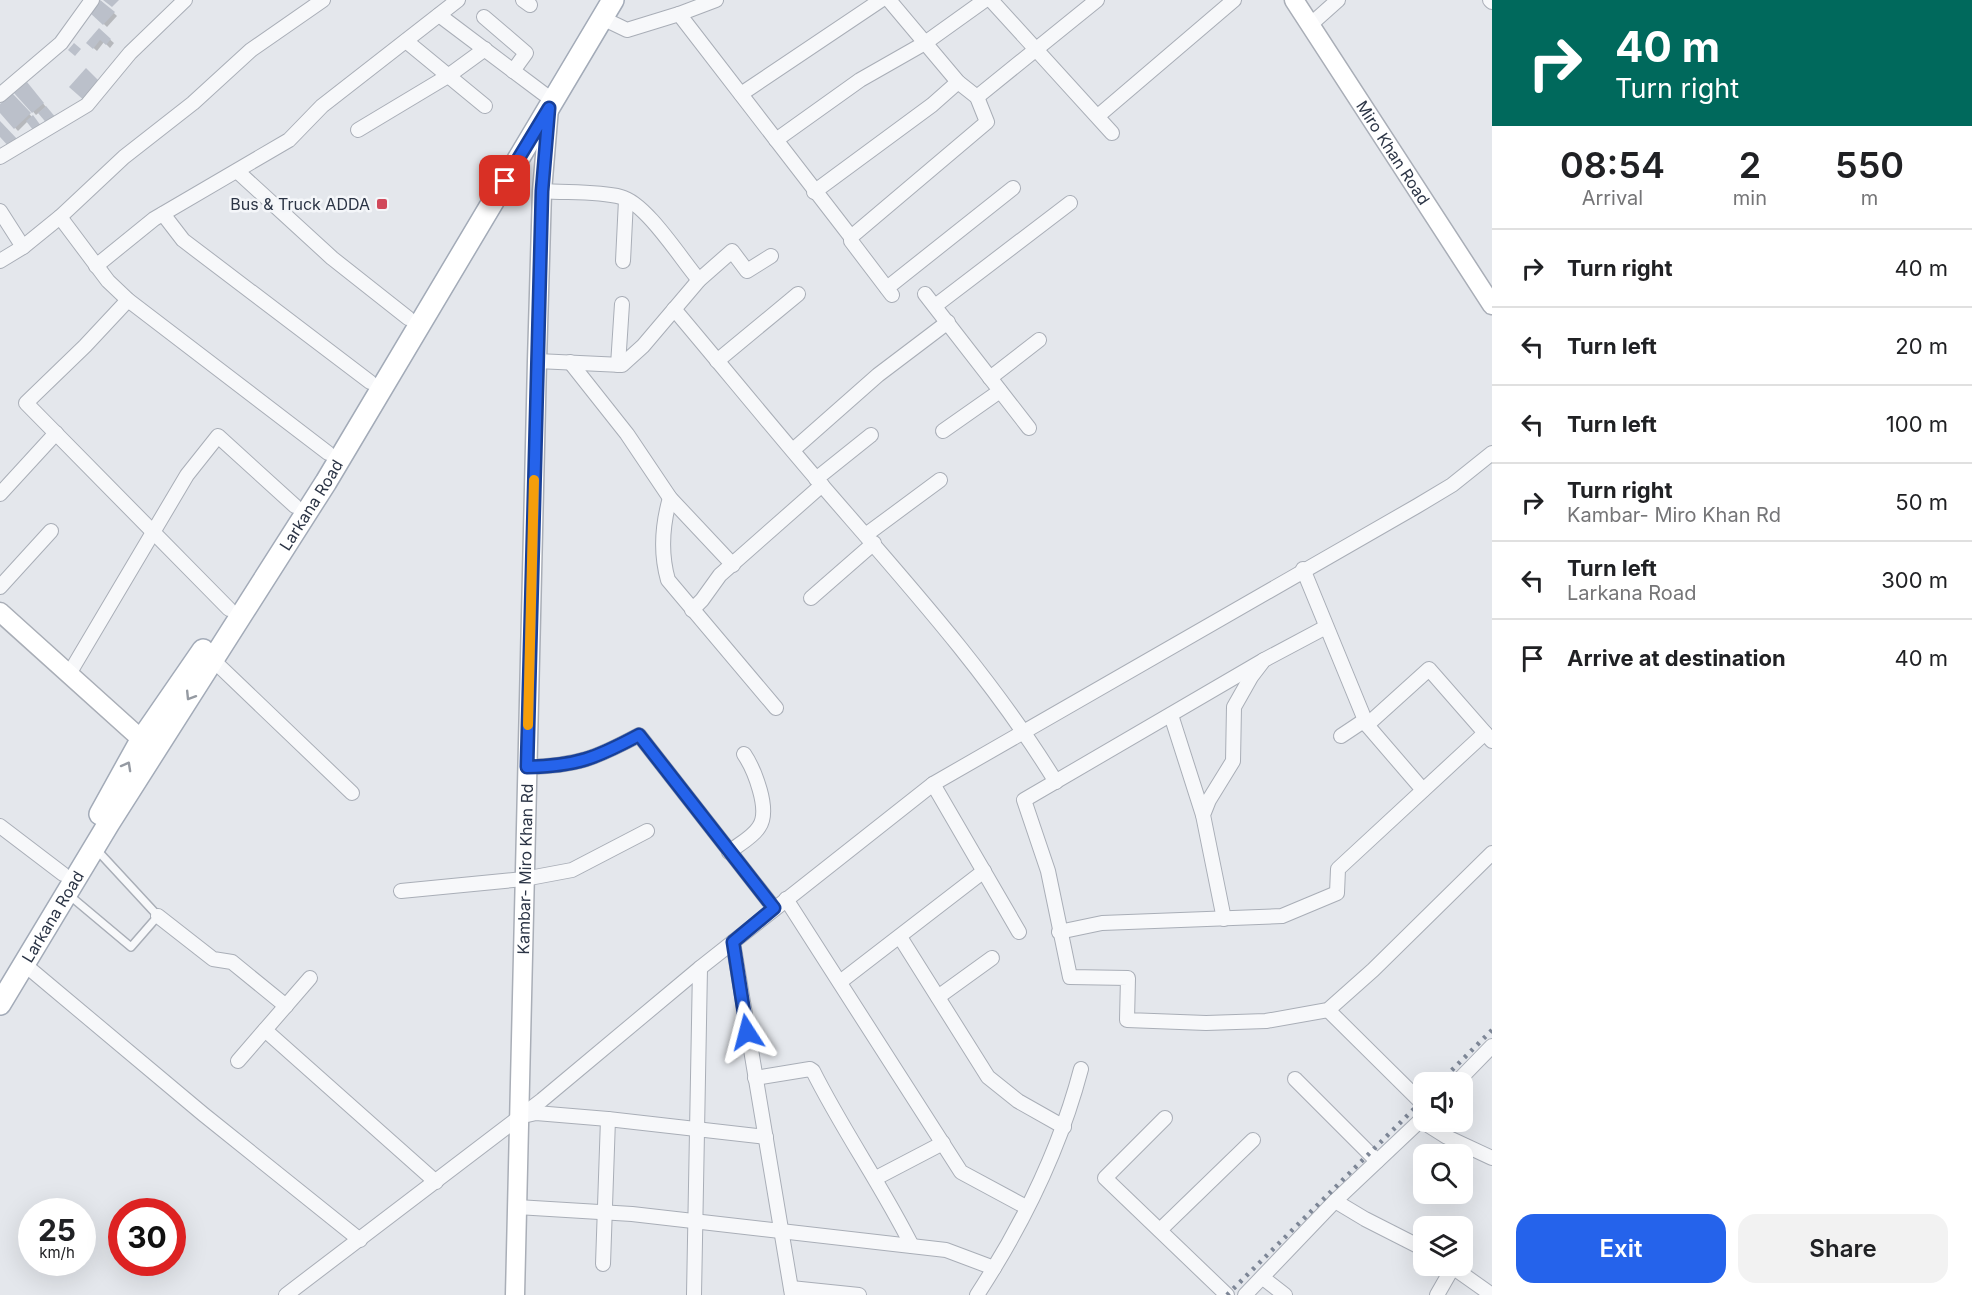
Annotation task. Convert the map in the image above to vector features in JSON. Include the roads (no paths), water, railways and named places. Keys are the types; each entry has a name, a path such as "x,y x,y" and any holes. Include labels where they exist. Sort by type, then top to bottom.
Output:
{"main road":[{"name":"Larkana Road","path":"0,978 65,884 94,847 148,746 213,660 326,482 456,251 548,96 602,9 613,0"},
{"name":"Miro Khan Road","path":"1294,0 1492,305"},
{"name":"Kambar- Miro Khan Rd","path":"515,1295 537,361 542,191 548,96"},
{"name":"Larkana Road","path":"0,1004 24,964 65,884 229,609 328,453 408,318 456,251"},
{"path":"0,612 148,746"}],"street":[{"path":"0,95 61,43 93,0"},
{"path":"0,157 87,105 130,53 184,0"},
{"path":"0,261 23,247 60,217 124,157 194,103 251,50 322,0"},
{"path":"96,266 163,214 289,140 322,106 458,0"},
{"path":"602,9 627,30 716,0"},
{"path":"741,94 881,0"},
{"path":"776,140 860,80 925,43 985,0"},
{"path":"992,0 1112,133"},
{"path":"977,98 1097,0"},
{"path":"1098,116 1234,0"},
{"path":"1310,25 1338,0"},
{"path":"851,237 987,122 977,98 958,82 925,43 897,3"},
{"path":"679,14 814,192 851,237 851,241 889,292 1013,188"},
{"path":"439,15 548,96"},
{"path":"484,17 526,53 513,70"},
{"path":"406,41 485,106"},
{"path":"358,130 448,76 485,49"},
{"path":"814,192 932,105 958,82"},
{"path":"237,171 332,258 408,318"},
{"path":"542,191 622,197 660,226 672,248 699,280"},
{"path":"623,261 626,200"},
{"path":"935,306 1070,203"},
{"path":"0,211 23,247"},
{"path":"163,214 183,240 370,382"},
{"path":"60,217 96,266 128,300 328,453"},
{"path":"537,361 622,365 643,346 699,280 732,252 747,271 771,256"},
{"path":"717,361 798,294"},
{"path":"926,294 1029,428"},
{"path":"128,300 85,346 26,402 229,609"},
{"path":"618,365 622,304"},
{"path":"674,309 819,482 946,628 1026,732 1056,782"},
{"path":"793,450 878,375 948,322"},
{"path":"990,378 1039,340"},
{"path":"570,363 627,434 670,498 733,565"},
{"path":"943,431 1000,391"},
{"path":"0,494 56,433"},
{"path":"692,610 720,575 871,435"},
{"path":"69,674 187,475 218,436 295,506"},
{"path":"286,1295 521,1116 774,908 933,784 1452,485 1492,453"},
{"path":"811,598 870,539 940,480"},
{"path":"670,498 663,524 664,564 668,580 776,708"},
{"path":"0,587 51,531"},
{"path":"1303,569 1366,723 1423,790"},
{"path":"1326,627 1264,660 1024,800 1048,871 1070,977 1128,978 1127,1020 1206,1023 1266,1021 1328,1010 1373,970 1492,853"},
{"path":"213,660 352,793"},
{"path":"1203,815 1209,800 1233,761 1234,707 1264,660"},
{"path":"1059,932 1102,923 1282,916 1337,893 1338,869 1423,790 1489,737 1429,669 1366,723 1341,736"},
{"path":"1171,715 1203,815 1224,919"},
{"path":"527,767 556,766 596,758 639,735 774,908"},
{"path":"729,852 759,827 762,821 761,797 756,771 744,754"},
{"path":"933,784 1019,932"},
{"path":"0,826 65,884"},
{"path":"401,891 524,879 572,870 646,831"},
{"path":"840,982 984,871"},
{"path":"786,899 960,1172 1026,1207"},
{"path":"158,916 213,959 231,962 286,1006"},
{"path":"900,937 988,1077 1018,1101 1064,1127"},
{"path":"733,942 791,1292 859,1295"},
{"path":"938,997 992,958"},
{"path":"24,964 203,1114 360,1240"},
{"path":"694,1295 700,968"},
{"path":"238,1061 310,978"},
{"path":"1328,1010 1413,1094"},
{"path":"265,1030 436,1182"},
{"path":"1467,1072 1492,1046"},
{"path":"755,1078 810,1069 876,1178 912,1246"},
{"path":"977,1295 1026,1207 1064,1127 1081,1070"},
{"path":"1295,1080 1377,1161"},
{"path":"521,1116 536,1113 608,1119 766,1137"},
{"path":"1165,1118 1106,1178 1227,1295"},
{"path":"603,1264 608,1119"},
{"path":"1245,1295 1335,1201 1413,1127"},
{"path":"1440,1132 1492,1158"},
{"path":"1160,1230 1253,1140"},
{"path":"876,1178 943,1143"},
{"path":"1335,1201 1413,1243"},
{"path":"517,1207 632,1214 946,1250 994,1268"},
{"path":"1437,1295 1447,1276"},
{"path":"1466,1276 1492,1295"},
{"path":"1263,1278 1285,1295"}],"lane":[{"path":"65,884 131,947 158,916 94,847"}],"railway":[{"path":"1450,1072 1492,1030"},
{"path":"1227,1295 1413,1110"}],"place":[{"name":"Bus & Truck ADDA","path":"382,204"}]}
